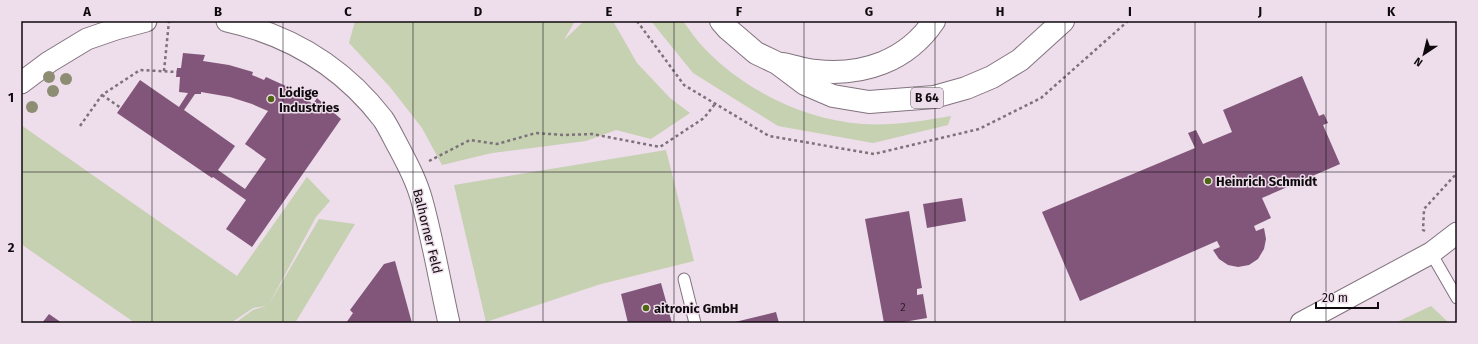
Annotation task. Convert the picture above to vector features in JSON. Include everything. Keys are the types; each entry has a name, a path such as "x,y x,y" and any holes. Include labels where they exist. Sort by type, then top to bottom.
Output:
{"highway":[{"name":"B 64","path":"722,21 728,29 756,53 777,63 805,84 833,96 869,102 934,98 966,88 992,76 1020,60 1063,21"},
{"name":"B 64","path":"777,63 816,71 846,71 866,68 891,59 912,46 934,21"}],"street":[{"path":"21,83 49,62 88,39 116,29 146,21"},
{"name":"Balhorner Feld","path":"226,21 263,30 303,48 358,90 384,120 411,170 422,200 449,323"},
{"path":"1301,323 1431,253 1457,233"}],"lane":[{"path":"1431,253 1457,298"},
{"path":"684,279 695,323"}],"path":[{"path":"164,71 169,21"},
{"path":"80,126 102,94 140,70 176,72"},
{"path":"102,94 121,108"},
{"path":"411,170 470,140 497,144 536,133 563,135 592,134 660,147 704,118 716,104"}],"green space":[{"path":"355,21 575,21 564,40 584,21 613,21 637,63 670,98 690,113 651,139 616,130 586,141 492,153 442,165 422,128 390,87 349,43"},
{"path":"651,21 683,21 704,48 737,77 776,100 797,109 841,121 863,124 896,124 951,116 948,125 873,143 778,126 693,73"},
{"path":"21,125 237,276 307,177 330,201 316,217 268,306 319,219 355,224 295,323 235,323 253,310 266,306 253,308 231,323 135,323 21,244"},
{"path":"666,150 694,261 601,284 486,322 454,185"},
{"path":"1431,306 1449,323 1395,323"}],"building":[{"path":"183,53 205,55 203,61 229,65 253,72 252,75 264,80 266,77 288,87 313,104 317,98 341,119 252,247 226,229 246,200 117,113 140,80 179,107 188,93 179,92 180,77 176,77 177,68 181,68","holes":["201,92 230,97 268,111 245,144 266,159 245,189 218,170 235,146 184,110 195,94 201,94"]},
{"name":"Heinrich Schmidt","path":"1302,76 1319,116 1324,114 1328,123 1323,125 1340,164 1262,198 1271,218 1254,226 1256,231 1264,228 1266,239 1264,249 1258,259 1249,265 1238,267 1228,265 1219,259 1213,250 1220,247 1217,241 1080,301 1042,212 1195,148 1188,133 1196,130 1203,144 1232,132 1223,110"},
{"path":"962,198 966,221 927,228 923,204"},
{"path":"909,211 922,288 917,289 917,295 923,294 927,318 898,323 884,323 865,219"},
{"path":"395,261 412,323 346,323 353,313 350,310 384,264"},
{"name":"aitronic GmbH","path":"661,283 672,323 628,323 621,294"},
{"path":"776,312 779,323 735,323 735,322"},
{"path":"49,314 62,323 42,323"}],"place":[{"name":"Lödige Industries","path":"271,99"},
{"name":"Heinrich Schmidt","path":"1208,181"},
{"name":"aitronic GmbH","path":"646,308"}]}
